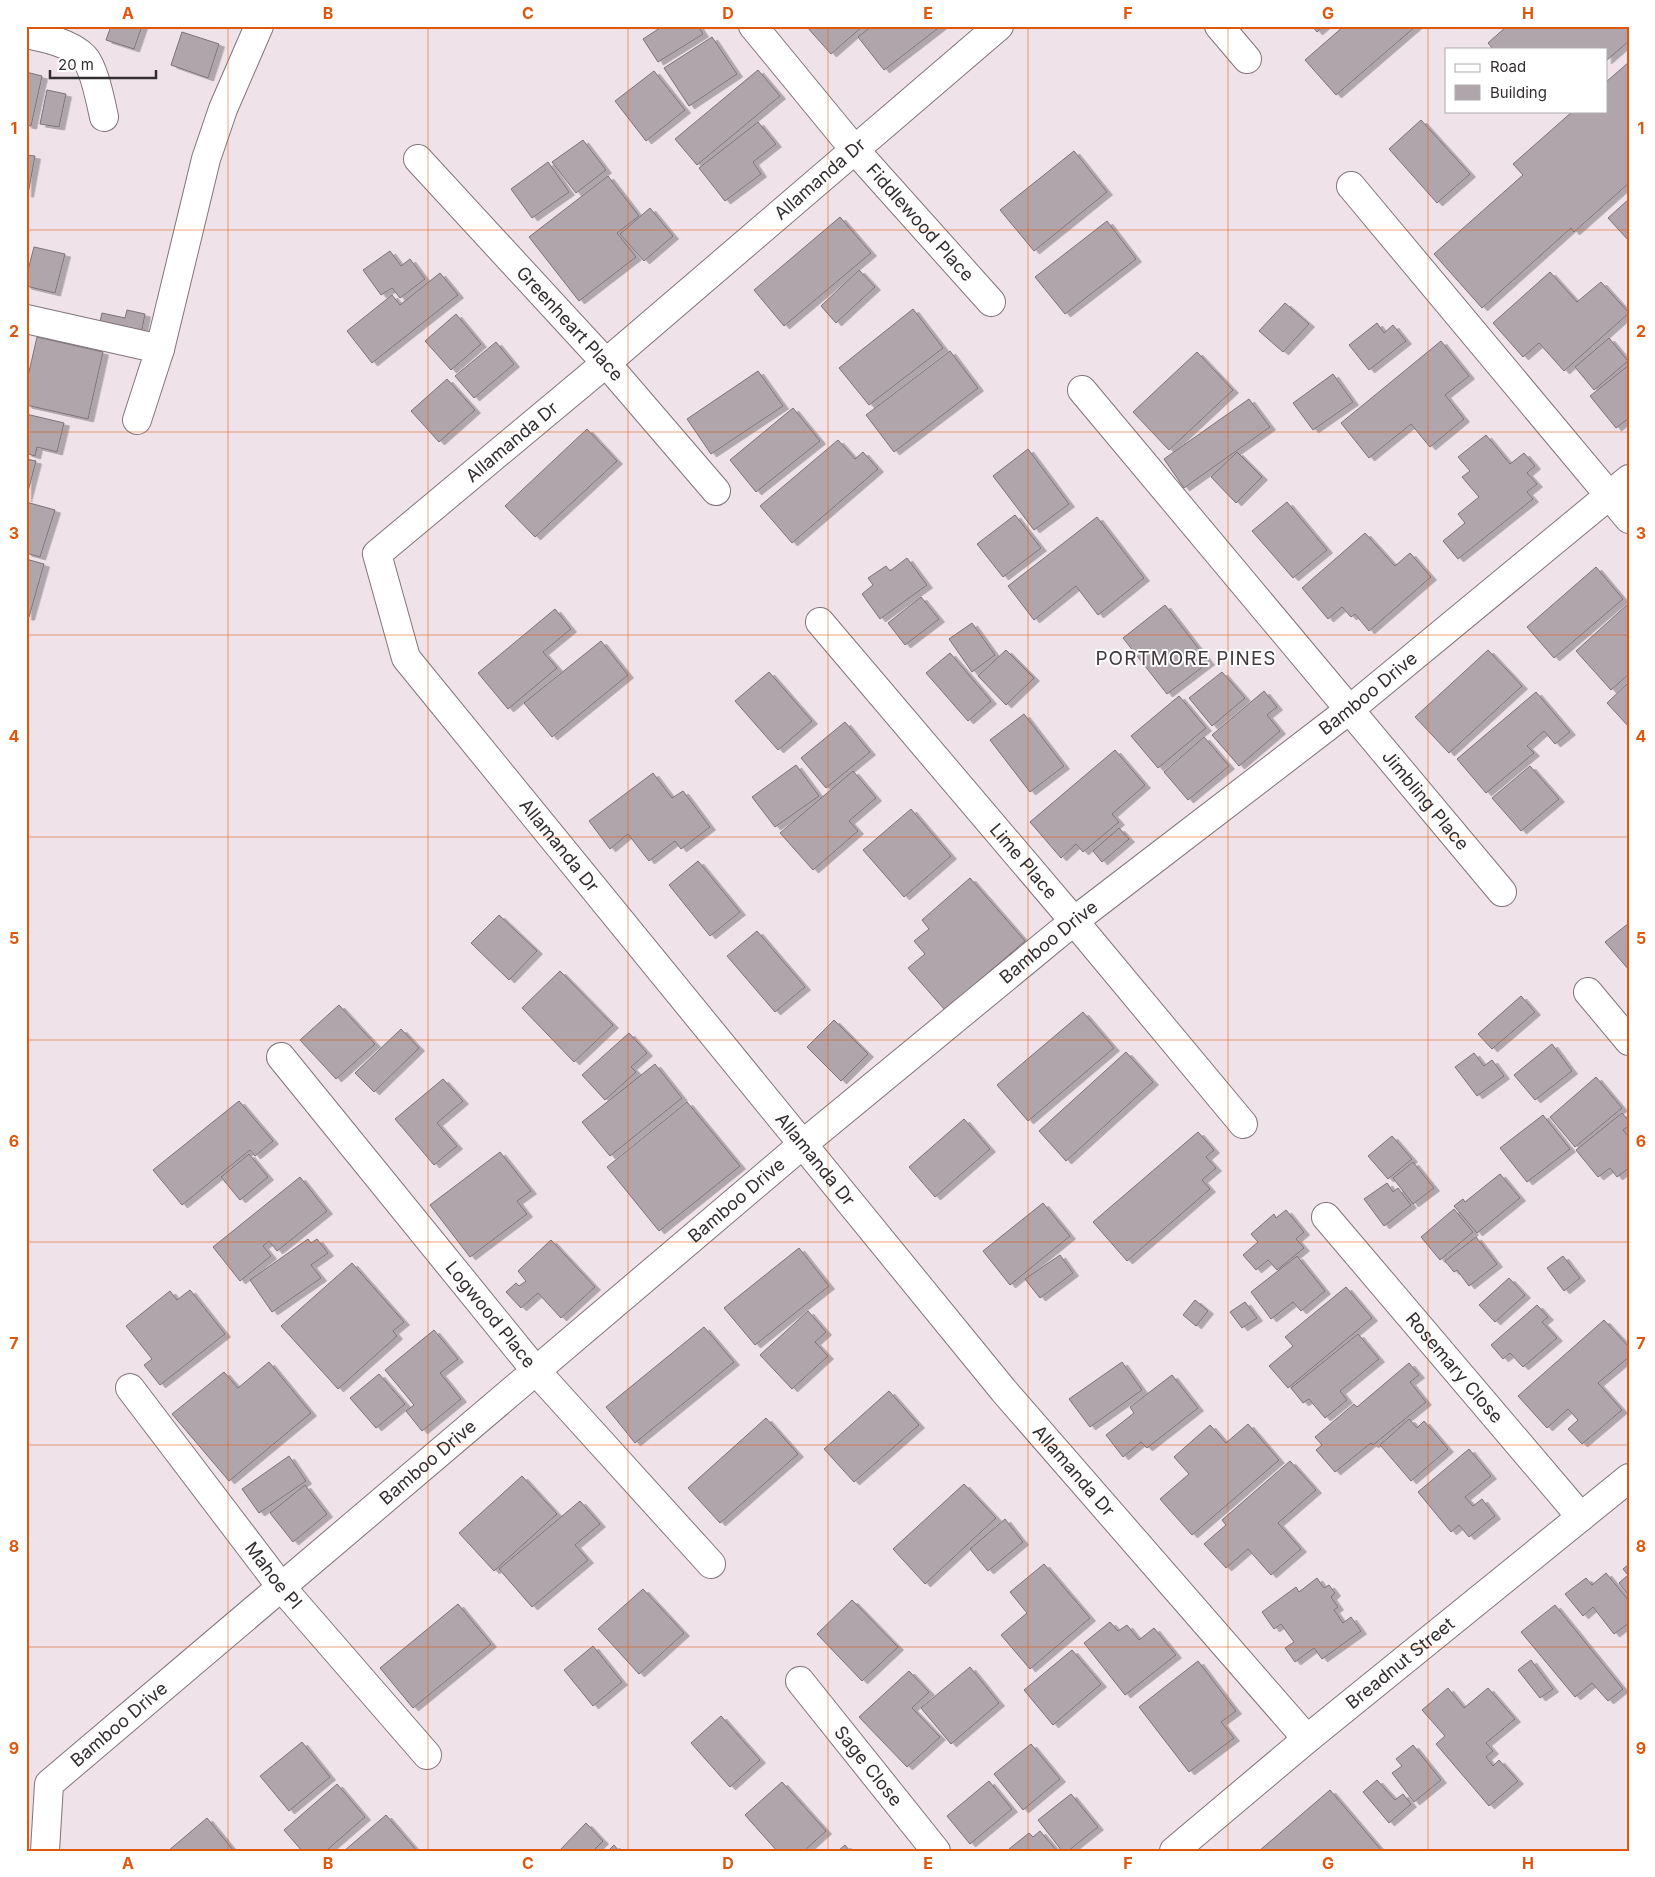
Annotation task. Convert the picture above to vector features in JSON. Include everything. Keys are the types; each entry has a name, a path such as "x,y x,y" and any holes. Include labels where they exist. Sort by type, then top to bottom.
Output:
{"street":[{"path":"137,420 160,349 206,159 223,109 259,26"},
{"name":"Fiddlewood Place","path":"753,26 854,149 991,302"},
{"name":"Allamanda Dr","path":"999,26 606,363 377,554 406,658 1004,1392 1307,1739"},
{"path":"1220,26 1246,59"},
{"path":"26,34 70,47 86,59 97,87 104,117"},
{"name":"Greenheart Place","path":"418,159 606,363 716,491"},
{"path":"1350,186 1619,488 1629,519"},
{"path":"26,320 160,349"},
{"name":"Jimbling Place","path":"1082,390 1502,892"},
{"name":"Bamboo Drive","path":"45,1851 50,1784 802,1144 1074,921 1349,710 1619,488"},
{"name":"Lime Place","path":"820,622 1074,921 1243,1124"},
{"path":"1588,992 1629,1041"},
{"name":"Logwood Place","path":"281,1056 536,1371 711,1564"},
{"name":"Rosemary Close","path":"1326,1217 1581,1517"},
{"name":"Mahoe Pl","path":"130,1388 282,1588 427,1754"},
{"name":"Breadnut Street","path":"1174,1851 1307,1739 1629,1478"},
{"name":"Sage Close","path":"800,1681 936,1851"}],"building":[{"path":"111,26 142,26 134,49 106,40"},
{"path":"663,26 698,26 703,34 658,62 643,39"},
{"path":"806,26 863,26 831,54"},
{"path":"872,26 941,26 884,70 858,37"},
{"path":"1312,26 1324,26 1317,32"},
{"path":"1344,26 1416,26 1336,95 1305,60"},
{"path":"1507,26 1624,26 1629,31 1629,41 1608,59 1608,48 1492,48 1488,43"},
{"path":"182,32 219,44 208,78 171,65"},
{"path":"712,37 737,74 689,106 664,68"},
{"path":"1629,62 1629,183 1574,232 1571,228 1482,308 1434,254 1523,175 1513,164 1572,112 1608,112 1608,80"},
{"path":"758,70 780,96 697,165 675,139"},
{"path":"654,71 685,110 646,141 615,101"},
{"path":"26,72 42,76 31,126 26,125"},
{"path":"47,90 66,94 59,127 40,124"},
{"path":"1421,120 1470,174 1437,203 1389,149"},
{"path":"758,122 776,144 753,162 761,174 725,201 699,168"},
{"path":"583,140 606,170 576,193 552,162"},
{"path":"1074,151 1107,192 1034,251 1000,210"},
{"path":"26,155 35,156 28,194 26,194"},
{"path":"548,162 569,192 532,218 511,189"},
{"path":"608,176 639,216 617,233 636,257 579,301 529,237"},
{"path":"1629,199 1629,241 1608,218"},
{"path":"650,208 673,236 644,261 620,234"},
{"path":"840,217 871,253 784,326 754,290"},
{"path":"1107,221 1136,259 1065,314 1035,277"},
{"path":"34,247 65,254 55,293 26,286 26,278"},
{"path":"390,251 401,266 410,259 425,279 400,298 392,288 381,295 363,270"},
{"path":"859,270 875,287 836,323 821,306"},
{"path":"1550,272 1577,302 1601,282 1629,313 1564,371 1539,343 1523,357 1493,323"},
{"path":"440,273 458,295 372,363 347,331 392,295 400,305"},
{"path":"1285,303 1309,324 1283,352 1259,331"},
{"path":"913,309 943,348 869,405 839,368"},
{"path":"127,310 145,314 140,340 98,331 102,313 125,318"},
{"path":"456,314 481,344 451,370 425,341"},
{"path":"1377,323 1384,333 1393,325 1406,341 1369,370 1349,345"},
{"path":"37,337 103,352 88,419 26,405 26,385"},
{"path":"1609,338 1628,361 1594,390 1575,367"},
{"path":"1441,341 1469,376 1445,395 1464,419 1430,447 1411,424 1369,458 1341,423"},
{"path":"496,342 514,364 474,398 455,376"},
{"path":"950,351 978,388 894,452 866,415"},
{"path":"1197,352 1233,390 1169,450 1133,412"},
{"path":"1629,365 1629,418 1616,428 1590,396"},
{"path":"758,371 783,406 711,454 687,419"},
{"path":"1333,374 1353,402 1313,430 1293,403"},
{"path":"447,379 475,410 439,442 411,411"},
{"path":"1249,399 1270,427 1184,488 1164,459"},
{"path":"793,408 820,441 756,492 730,460"},
{"path":"26,414 64,423 57,452 37,447 35,456 26,453"},
{"path":"587,429 617,461 535,537 505,506"},
{"path":"1486,435 1510,464 1524,453 1535,466 1527,473 1537,484 1527,492 1533,499 1458,559 1443,541 1465,523 1458,514 1479,497 1462,477 1470,471 1458,457"},
{"path":"838,440 855,459 863,452 878,469 792,543 760,506"},
{"path":"1028,449 1069,504 1034,530 993,476"},
{"path":"1237,452 1262,477 1236,503 1211,477"},
{"path":"26,459 36,461 26,499"},
{"path":"26,502 55,510 40,557 26,553"},
{"path":"1287,502 1327,550 1293,578 1252,531"},
{"path":"1015,515 1041,548 1003,577 977,544"},
{"path":"1097,517 1144,578 1098,615 1076,586 1034,620 1008,586"},
{"path":"1365,533 1395,566 1410,553 1431,577 1369,631 1355,614 1351,617 1342,607 1328,619 1302,588"},
{"path":"907,558 927,585 880,619 862,594 873,585 868,578 886,566 890,571"},
{"path":"26,559 44,564 29,617 26,617"},
{"path":"1596,567 1623,599 1554,658 1527,627"},
{"path":"921,597 939,619 905,645 888,623"},
{"path":"1629,603 1629,674 1611,690 1576,651"},
{"path":"1165,605 1209,662 1167,694 1123,638"},
{"path":"555,609 571,629 543,652 557,668 508,709 478,673"},
{"path":"972,623 995,655 972,672 949,639"},
{"path":"601,641 628,675 552,737 524,703"},
{"path":"1006,650 1034,678 1006,705 978,676"},
{"path":"1488,650 1522,686 1449,753 1415,717"},
{"path":"950,653 991,701 968,721 926,673"},
{"path":"769,672 812,721 778,750 735,701"},
{"path":"1222,672 1245,698 1212,726 1189,698"},
{"path":"1629,682 1629,727 1607,703"},
{"path":"1264,691 1277,707 1267,715 1280,731 1239,766 1212,735"},
{"path":"1536,692 1570,732 1555,744 1544,731 1527,746 1534,753 1486,793 1457,759"},
{"path":"1179,696 1206,728 1158,768 1131,736"},
{"path":"1024,714 1064,766 1030,792 990,740"},
{"path":"845,722 870,752 826,788 801,758"},
{"path":"1204,737 1229,766 1188,800 1164,772"},
{"path":"1115,750 1145,785 1112,814 1119,822 1083,852 1076,844 1061,858 1030,822"},
{"path":"796,765 819,796 775,827 752,797"},
{"path":"1530,766 1559,799 1521,831 1492,798"},
{"path":"853,771 876,798 849,821 858,831 813,870 780,833"},
{"path":"653,773 672,798 683,791 710,827 681,849 675,841 649,861 628,834 610,849 589,821"},
{"path":"911,809 951,856 904,897 863,850"},
{"path":"1119,828 1129,839 1102,862 1093,851"},
{"path":"698,861 740,912 710,936 669,885"},
{"path":"970,878 1025,941 945,1010 908,968 925,954 914,941 929,929 922,920"},
{"path":"499,915 537,951 509,980 471,943"},
{"path":"1629,923 1629,970 1605,942"},
{"path":"757,931 805,987 775,1012 727,956"},
{"path":"560,971 613,1025 574,1062 522,1008"},
{"path":"1521,996 1535,1012 1492,1049 1478,1034"},
{"path":"339,1005 375,1044 336,1079 300,1040"},
{"path":"1083,1012 1114,1048 1028,1121 997,1085"},
{"path":"834,1020 868,1054 841,1081 807,1047"},
{"path":"401,1029 419,1048 374,1092 355,1073"},
{"path":"629,1033 647,1053 631,1067 636,1072 605,1100 582,1075"},
{"path":"1552,1044 1572,1071 1535,1100 1514,1075"},
{"path":"1126,1052 1153,1082 1066,1161 1039,1131"},
{"path":"1474,1053 1484,1066 1492,1060 1504,1076 1477,1096 1455,1067"},
{"path":"655,1064 682,1098 610,1156 582,1122"},
{"path":"1596,1077 1622,1108 1575,1147 1550,1117"},
{"path":"443,1079 463,1101 437,1123 457,1146 434,1165 395,1119"},
{"path":"239,1101 273,1141 255,1156 250,1150 182,1205 153,1170"},
{"path":"687,1102 740,1166 659,1231 607,1167"},
{"path":"1622,1113 1629,1121 1629,1126 1623,1130 1629,1137 1629,1168 1617,1177 1610,1168 1598,1177 1576,1150"},
{"path":"1543,1115 1570,1149 1527,1182 1500,1148"},
{"path":"964,1119 990,1149 935,1197 909,1167"},
{"path":"1198,1132 1214,1150 1206,1157 1216,1168 1202,1180 1210,1189 1127,1261 1093,1222"},
{"path":"1392,1136 1412,1159 1388,1179 1368,1156"},
{"path":"500,1152 531,1191 517,1201 527,1214 470,1257 430,1205"},
{"path":"249,1154 268,1177 240,1200 221,1177"},
{"path":"1413,1162 1434,1188 1413,1204 1393,1178"},
{"path":"1500,1174 1520,1198 1477,1233 1454,1206 1463,1199 1465,1202"},
{"path":"300,1177 327,1211 277,1251 269,1241 263,1246 271,1256 240,1281 213,1247"},
{"path":"1387,1183 1393,1192 1398,1188 1411,1205 1384,1226 1364,1199"},
{"path":"1043,1203 1070,1236 1010,1285 983,1251"},
{"path":"1454,1209 1473,1232 1440,1260 1421,1237"},
{"path":"1286,1210 1304,1232 1296,1239 1304,1248 1277,1270 1268,1260 1256,1270 1243,1255 1258,1242 1251,1234 1274,1214 1276,1218"},
{"path":"1476,1237 1497,1264 1469,1286 1457,1270 1454,1272 1445,1261"},
{"path":"308,1239 311,1243 317,1239 328,1253 311,1265 321,1278 272,1312 250,1280"},
{"path":"551,1240 595,1287 561,1318 538,1293 521,1308 506,1292 516,1283 519,1286 526,1281 518,1271"},
{"path":"799,1248 829,1286 755,1345 724,1308"},
{"path":"1060,1255 1073,1273 1040,1298 1025,1279"},
{"path":"1297,1256 1325,1291 1301,1311 1293,1302 1271,1319 1251,1292"},
{"path":"1563,1256 1580,1278 1564,1291 1547,1268"},
{"path":"352,1263 404,1322 393,1331 397,1336 338,1389 281,1326"},
{"path":"1509,1278 1525,1295 1495,1322 1479,1305"},
{"path":"1346,1287 1372,1318 1288,1388 1269,1366 1293,1346 1285,1337"},
{"path":"190,1290 225,1334 160,1385 144,1365 152,1359 126,1326 170,1291 177,1300"},
{"path":"1195,1300 1208,1311 1196,1326 1183,1315"},
{"path":"1245,1302 1257,1318 1242,1328 1230,1312"},
{"path":"1537,1305 1548,1317 1542,1322 1557,1338 1523,1367 1510,1353 1503,1359 1491,1345"},
{"path":"808,1311 826,1332 815,1342 828,1356 792,1389 760,1355"},
{"path":"1604,1320 1629,1347 1629,1357 1598,1383 1622,1410 1582,1444 1568,1429 1578,1420 1568,1409 1547,1428 1518,1396"},
{"path":"704,1327 734,1362 635,1443 606,1407"},
{"path":"434,1330 458,1359 440,1373 461,1399 422,1431 406,1411 414,1405 385,1370"},
{"path":"1358,1334 1379,1359 1340,1391 1347,1400 1325,1418 1309,1399 1303,1403 1291,1388"},
{"path":"269,1362 311,1413 229,1481 172,1414 224,1372 238,1388"},
{"path":"1122,1362 1142,1390 1090,1427 1069,1399"},
{"path":"1409,1363 1419,1375 1410,1382 1426,1402 1373,1445 1371,1443 1335,1472 1316,1450 1322,1445 1315,1437 1354,1404 1357,1407"},
{"path":"379,1374 405,1404 376,1428 350,1398"},
{"path":"1172,1375 1198,1408 1147,1448 1141,1442 1123,1457 1106,1435 1134,1413 1130,1407"},
{"path":"889,1391 919,1425 854,1482 824,1449"},
{"path":"766,1418 798,1454 720,1523 688,1488"},
{"path":"1409,1419 1417,1428 1424,1421 1448,1449 1411,1481 1380,1445"},
{"path":"1248,1424 1279,1460 1192,1535 1160,1499 1189,1474 1174,1457 1210,1425 1226,1443"},
{"path":"1469,1449 1491,1476 1465,1497 1473,1506 1482,1499 1495,1516 1469,1537 1459,1525 1451,1532 1418,1492"},
{"path":"289,1456 306,1481 259,1513 242,1489"},
{"path":"1290,1461 1316,1490 1278,1523 1301,1549 1271,1575 1248,1549 1226,1568 1204,1544 1226,1525 1222,1520"},
{"path":"522,1476 557,1514 494,1571 459,1533"},
{"path":"964,1484 996,1518 925,1584 893,1549"},
{"path":"305,1485 327,1514 293,1542 270,1513"},
{"path":"580,1501 600,1524 575,1545 588,1560 532,1607 499,1569"},
{"path":"1005,1519 1023,1542 988,1571 970,1549"},
{"path":"1044,1564 1090,1618 1030,1669 1001,1635 1027,1613 1010,1592"},
{"path":"1629,1564 1629,1596 1619,1583 1628,1575 1623,1569"},
{"path":"1606,1573 1629,1601 1629,1623 1614,1634 1593,1607 1583,1616 1565,1594 1586,1578 1592,1585"},
{"path":"1317,1578 1324,1588 1329,1585 1335,1593 1331,1597 1338,1607 1334,1610 1343,1623 1351,1617 1361,1631 1322,1659 1314,1648 1295,1662 1285,1648 1294,1642 1281,1624 1274,1629 1262,1612 1296,1587 1299,1592"},
{"path":"643,1589 684,1633 639,1674 598,1629"},
{"path":"852,1600 898,1647 862,1681 817,1634"},
{"path":"458,1604 491,1644 413,1708 380,1668"},
{"path":"1555,1605 1623,1689 1608,1701 1592,1683 1575,1697 1521,1632"},
{"path":"1110,1622 1118,1631 1127,1625 1139,1640 1154,1628 1176,1655 1125,1695 1084,1643"},
{"path":"593,1646 622,1682 593,1706 564,1670"},
{"path":"1072,1650 1101,1684 1053,1725 1024,1690"},
{"path":"1531,1660 1553,1689 1540,1698 1518,1670"},
{"path":"1198,1661 1236,1711 1221,1722 1234,1738 1189,1772 1139,1707"},
{"path":"970,1667 999,1703 951,1744 921,1708"},
{"path":"909,1671 929,1692 912,1708 940,1737 907,1767 859,1717"},
{"path":"1448,1688 1464,1708 1488,1688 1515,1719 1486,1743 1493,1751 1486,1757 1493,1766 1499,1760 1518,1781 1489,1806 1436,1744 1445,1736 1422,1710"},
{"path":"721,1716 760,1760 730,1787 691,1743"},
{"path":"302,1742 330,1777 289,1811 260,1776"},
{"path":"1031,1744 1060,1779 1023,1810 994,1774"},
{"path":"1413,1745 1441,1780 1414,1802 1392,1773 1402,1766 1396,1759"},
{"path":"1377,1780 1395,1800 1403,1794 1411,1804 1389,1823 1363,1792"},
{"path":"989,1781 1012,1809 970,1844 947,1816"},
{"path":"782,1782 826,1831 804,1851 777,1851 745,1815"},
{"path":"337,1784 365,1817 326,1851 302,1851 284,1830"},
{"path":"1330,1790 1382,1851 1259,1851"},
{"path":"1071,1794 1098,1827 1068,1851 1062,1851 1038,1820"},
{"path":"386,1815 417,1851 344,1851"},
{"path":"207,1818 234,1851 168,1851"},
{"path":"586,1823 603,1841 593,1851 559,1851"},
{"path":"1040,1831 1057,1851 1010,1851 1009,1849 1029,1833 1033,1837"},
{"path":"614,1845 619,1851 608,1851"},
{"path":"845,1845 850,1851 838,1851"}],"district":[{"name":"PORTMORE PINES","path":"1186,658"}]}
